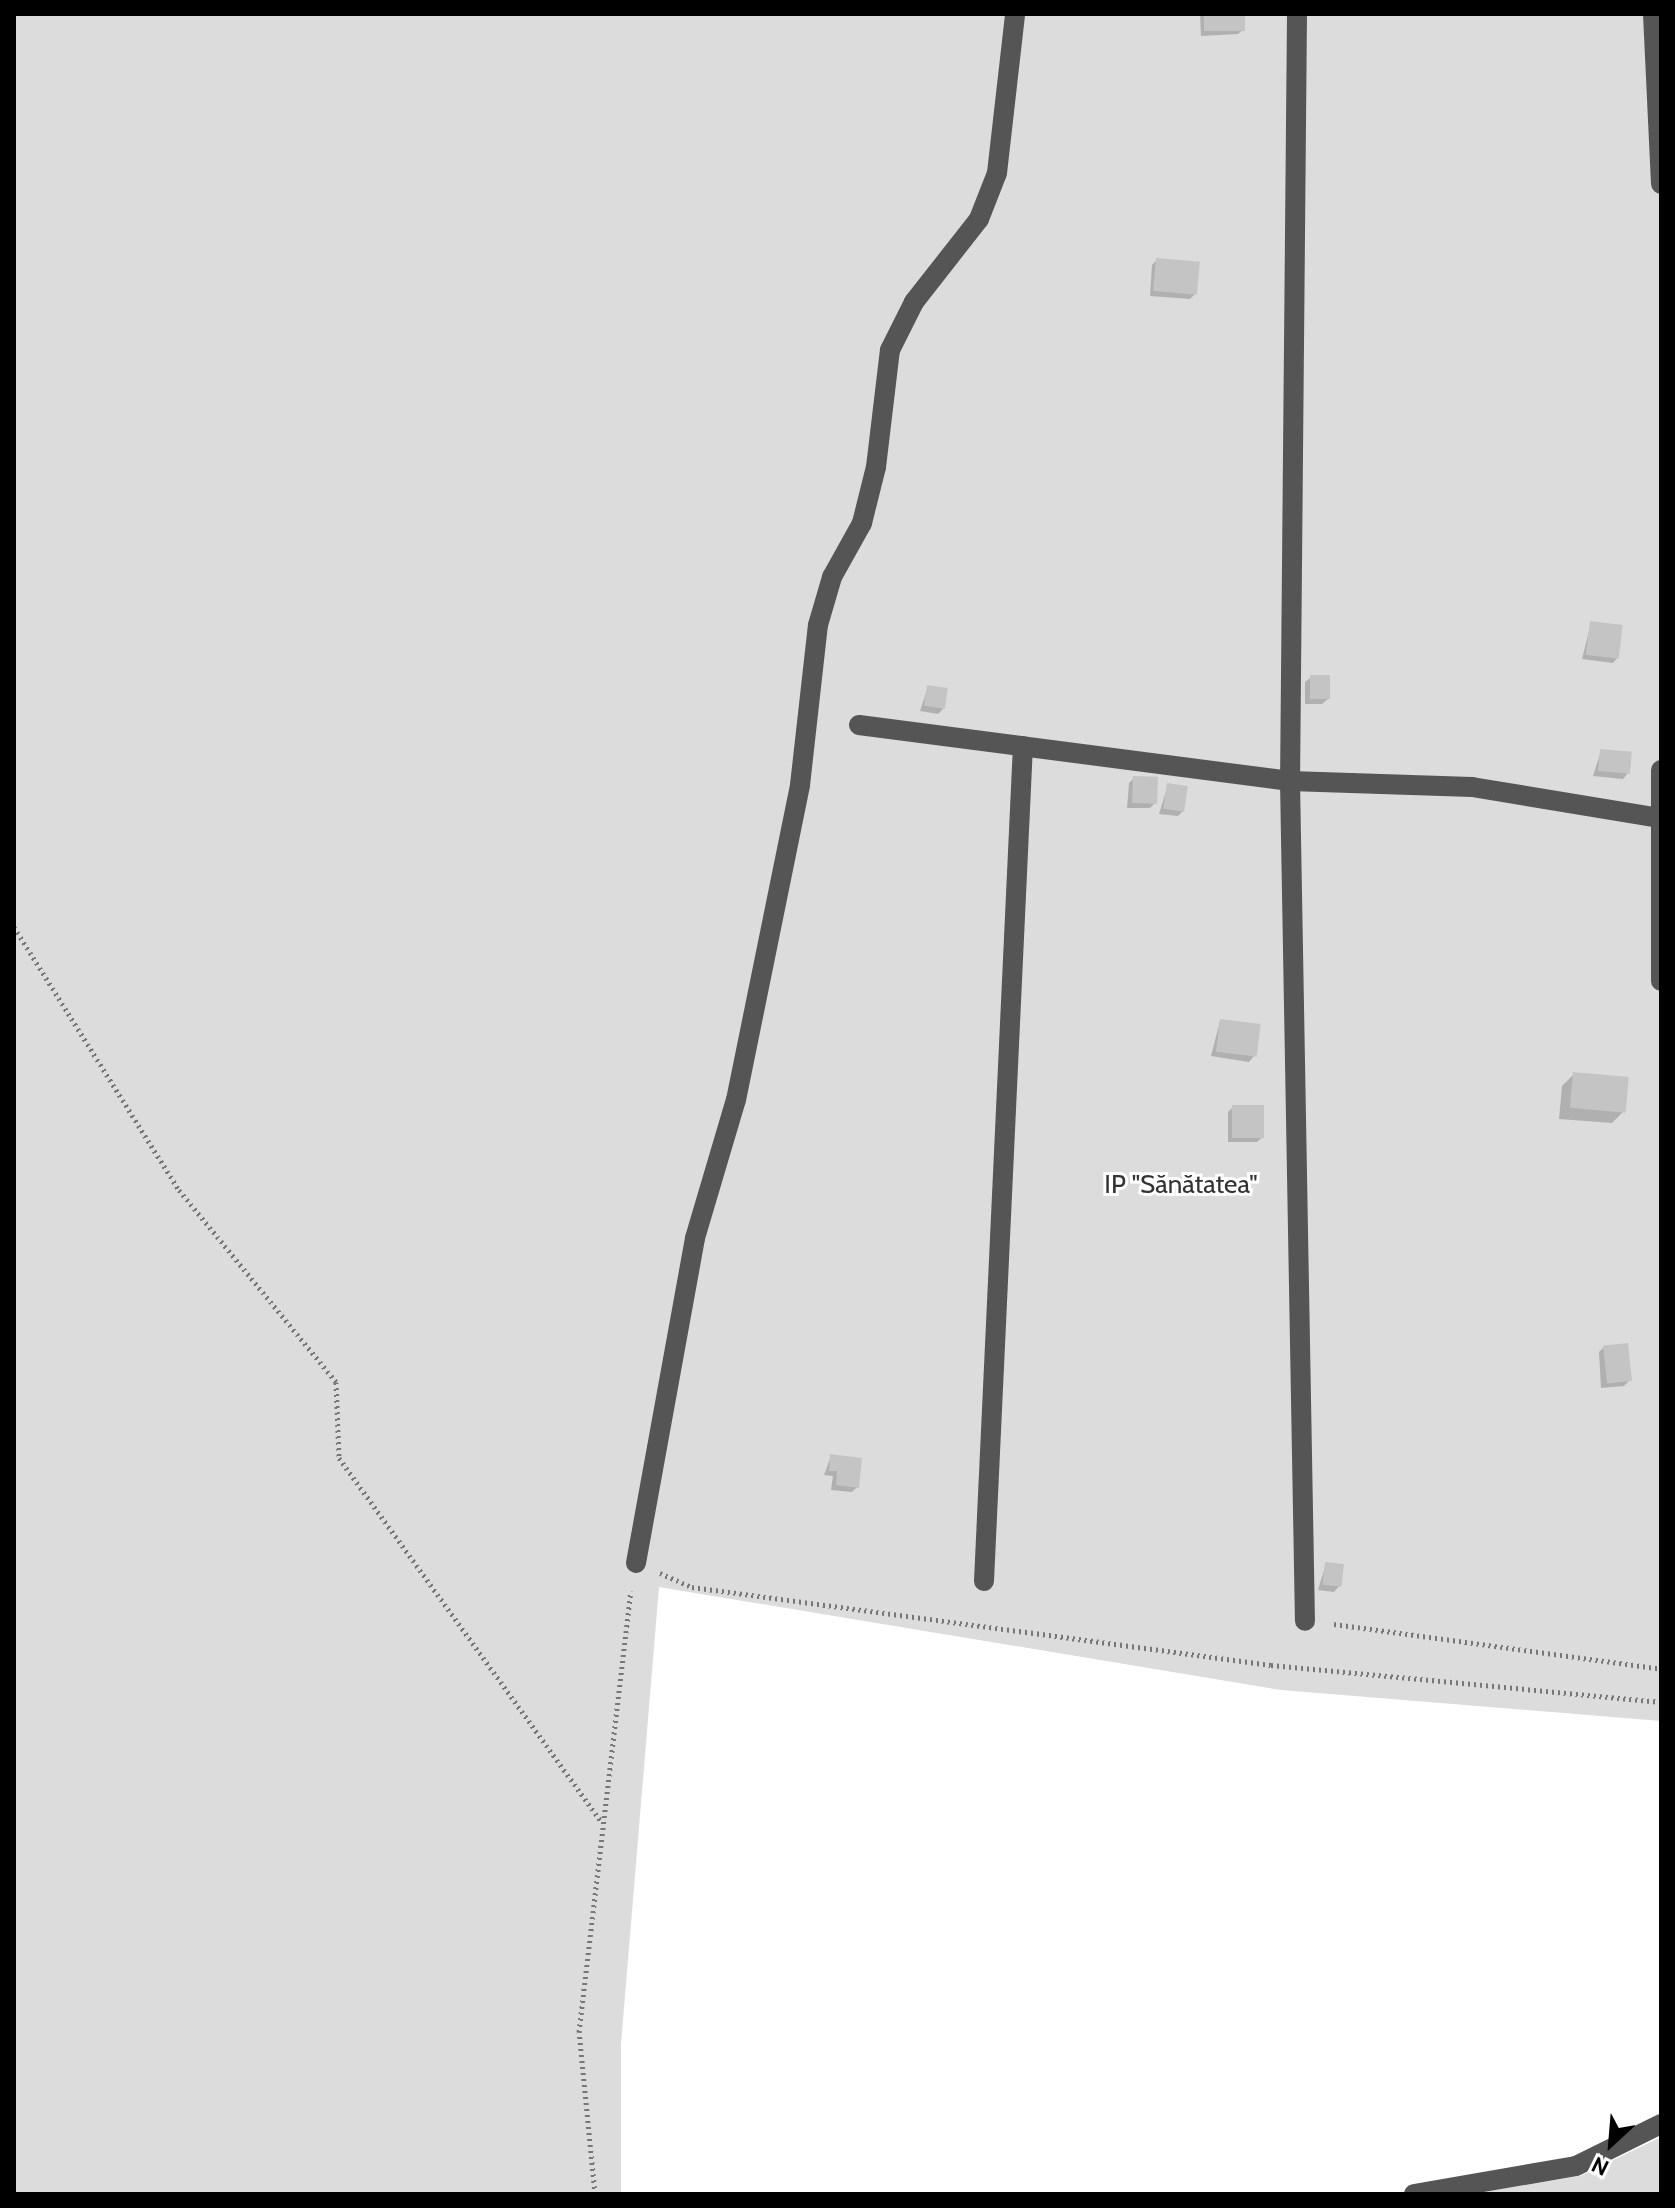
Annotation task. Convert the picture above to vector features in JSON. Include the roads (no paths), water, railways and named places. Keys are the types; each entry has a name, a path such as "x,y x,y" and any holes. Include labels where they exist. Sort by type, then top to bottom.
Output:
{"street":[{"path":"636,1563 695,1238 736,1100 800,785 818,625 832,577 862,523 876,467 890,350 914,302 979,219 997,173 1008,109 1015,14"},
{"path":"1297,14 1290,781 1305,1621"},
{"path":"1653,14 1661,184"},
{"path":"859,725 1290,781 1472,787 1660,818"},
{"path":"984,1581 1023,746"},
{"path":"1661,770 1661,981"},
{"path":"1414,2194 1576,2166 1661,2124"}],"park label":[{"name":"IP \"Sănătatea\"","path":"1181,1185"}]}
